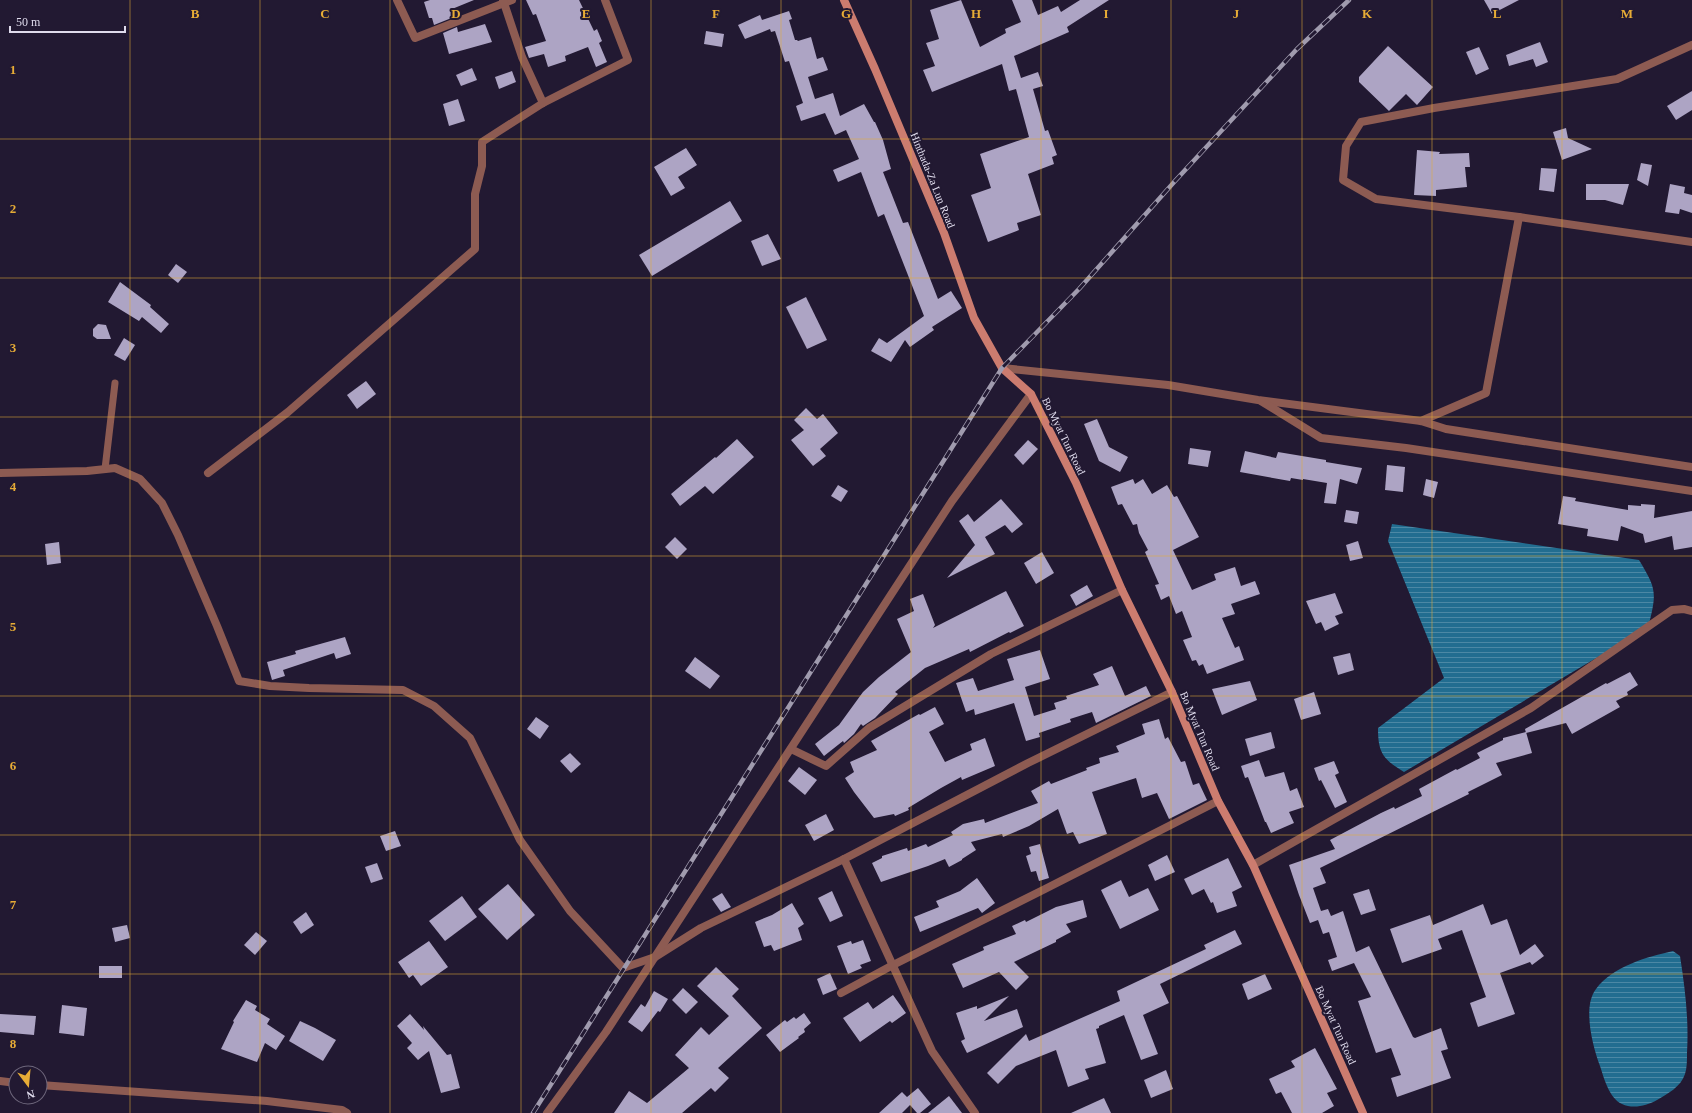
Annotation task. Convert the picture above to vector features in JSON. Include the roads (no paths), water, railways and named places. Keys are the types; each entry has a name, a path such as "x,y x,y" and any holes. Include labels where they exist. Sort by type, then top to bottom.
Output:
{"main road":[{"name":"Hinthada-Za Lun Road","path":"844,0 875,69 944,233 974,318 1002,368"},
{"name":"Bo Myat Tun Road","path":"1002,368 1031,394 1076,484 1122,590 1172,692 1218,801 1253,865 1364,1113"}],"street":[{"path":"397,0 415,38 506,1 522,57 543,103"},
{"path":"208,474 288,412 475,249 475,194 482,166 482,142 543,103 628,60 605,0"},
{"path":"1692,45 1617,79 1434,108 1361,122 1346,146 1343,180 1376,199 1519,216 1692,242"},
{"path":"1421,421 1486,393 1519,216"},
{"path":"1002,368 1168,385 1258,400 1421,421 1446,430 1692,467"},
{"path":"547,1113 606,1032 952,501 1031,394"},
{"path":"1258,400 1321,438 1406,448 1692,491"},
{"path":"0,472 88,471 115,468 140,479 162,503 178,535 217,626 238,682 270,686 309,688 403,690 434,706 470,738 520,840 570,911 623,968 655,957 701,928 844,859 1028,763 1172,692"},
{"path":"791,748 826,766 869,728 991,654 1122,590"},
{"path":"1253,865 1531,708 1672,610 1684,609 1692,611"},
{"path":"841,993 893,965 1218,801"},
{"path":"844,859 932,1051 975,1113"},
{"path":"48,1086 267,1102 342,1110 347,1113"}],"lane":[{"path":"105,469 115,383"}],"water":[{"path":"1392,524 1639,560 1649,577 1653,590 1654,597 1649,624 1625,641 1404,772 1391,763 1383,754 1379,744 1378,728 1444,678 1388,541"},
{"path":"1673,951 1680,956 1686,1004 1687,1064 1685,1074 1677,1086 1657,1100 1640,1106 1626,1106 1617,1101 1610,1093 1597,1058 1589,1016 1592,997 1596,989 1603,981 1621,968 1652,956"}],"railway":[{"path":"533,1113 1002,368 1079,289 1175,181 1297,49 1349,0"}]}
